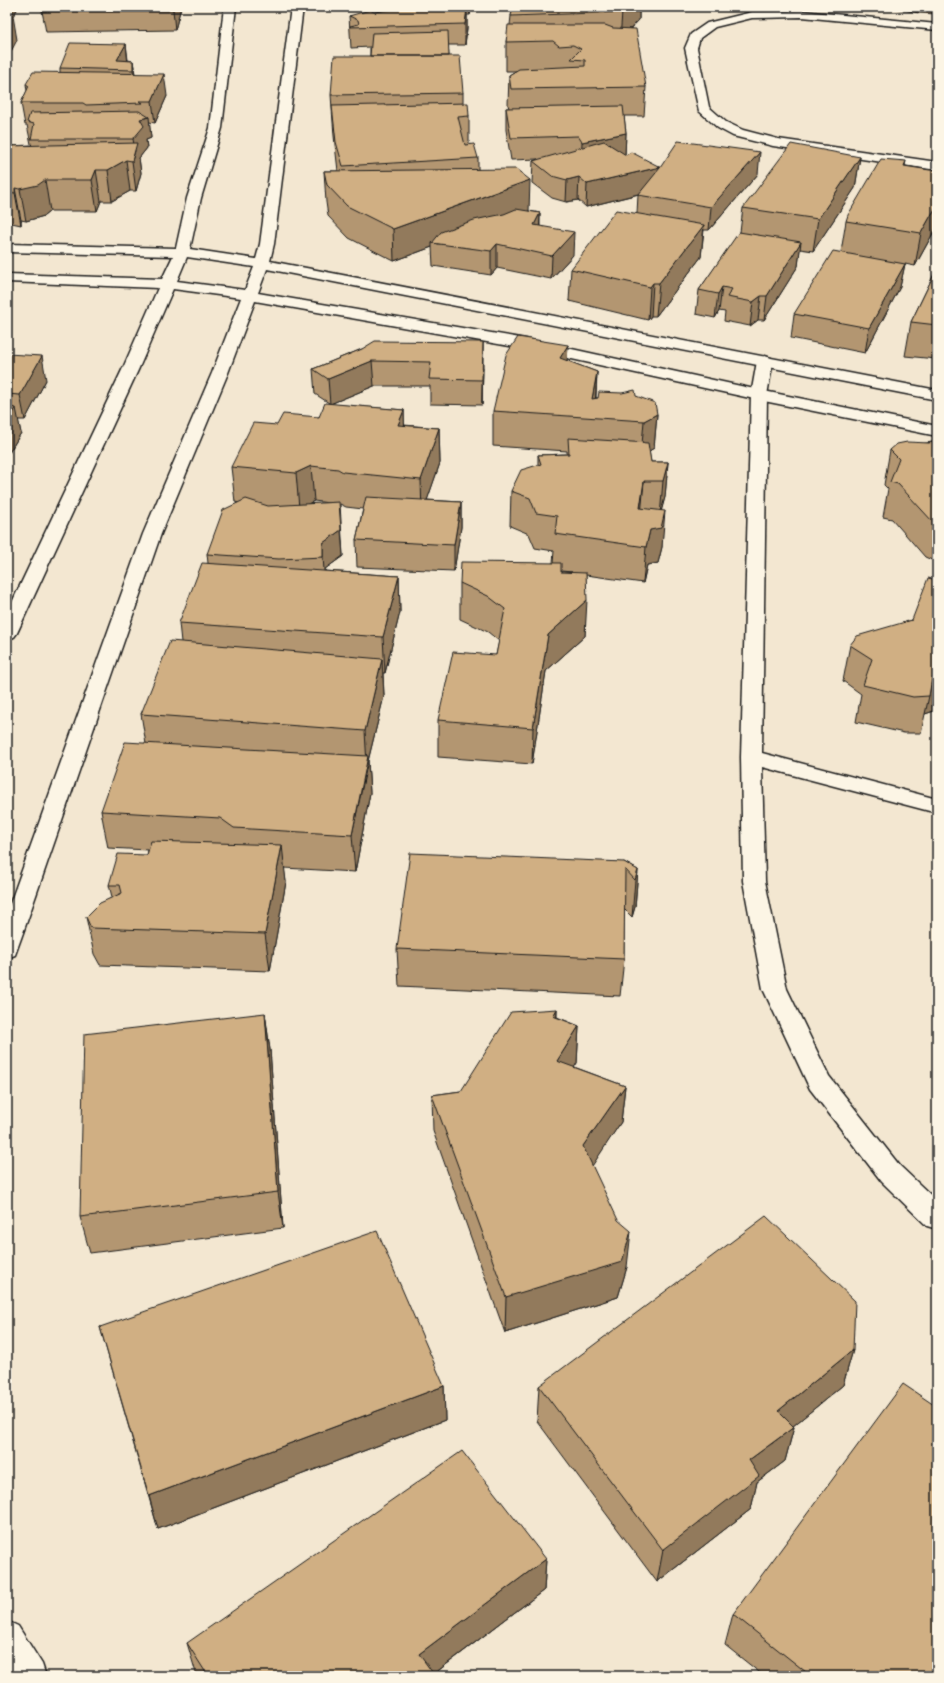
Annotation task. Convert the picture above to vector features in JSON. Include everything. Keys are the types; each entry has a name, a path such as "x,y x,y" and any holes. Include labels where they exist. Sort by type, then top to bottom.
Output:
{"street":[{"path":"7,632 132,368 150,323 182,252 194,198 216,128 230,7"},
{"path":"7,949 17,915 152,534 220,373 262,264 267,244 297,7"},
{"path":"937,27 802,14 768,14 723,21 702,30 695,36 691,48 703,108 711,117 722,125 748,136 778,143 900,162 937,166"},
{"path":"900,162 937,173"},
{"path":"7,248 182,252 262,264 937,395"},
{"path":"7,278 168,284 250,296 526,344 759,395 937,431"},
{"path":"765,361 759,395 751,757 754,880 776,988 819,1082 891,1174 937,1218"},
{"path":"751,757 937,806"},
{"path":"7,1637 30,1676"}],"building":[{"path":"44,7 173,7 173,10 42,11"},
{"path":"513,7 627,7 622,12 511,16"},
{"path":"402,8 467,8 465,24 350,27 359,24 358,20 349,16 370,10 374,12"},
{"path":"7,12 13,12 7,22"},
{"path":"508,25 605,25 613,28 636,29 646,87 511,89 509,75 519,69 585,66 585,60 571,59 581,49 573,45 559,46 553,41 506,42"},
{"path":"448,31 449,56 370,56 372,33"},
{"path":"70,43 126,44 117,60 133,61 133,70 60,68"},
{"path":"334,56 460,56 463,93 331,95"},
{"path":"33,72 164,74 152,101 139,101 143,103 86,105 83,103 21,103 29,86 26,84"},
{"path":"468,103 469,116 458,117 465,145 474,144 478,158 343,166 336,142 332,106"},
{"path":"623,106 626,133 582,142 578,136 511,138 506,108"},
{"path":"139,111 149,117 140,119 144,126 133,139 31,139 34,124 27,122 30,113"},
{"path":"604,141 626,155 631,152 660,167 587,184 579,177 567,180 552,176 533,161"},
{"path":"678,141 760,152 711,207 638,195 660,168"},
{"path":"137,143 132,161 126,160 108,170 96,170 92,180 45,180 38,185 20,189 15,188 15,193 7,192 7,146"},
{"path":"791,144 860,157 818,219 743,208"},
{"path":"881,159 906,161 904,166 937,170 937,205 921,233 846,221 848,215"},
{"path":"516,169 530,180 393,229 347,206 327,185 324,171"},
{"path":"516,209 540,213 534,225 574,232 552,256 497,244 491,251 432,243 441,232 474,220 504,214"},
{"path":"616,210 704,225 659,283 653,283 650,287 571,269"},
{"path":"739,232 801,242 767,296 761,296 753,302 727,297 732,289 722,287 718,294 699,290"},
{"path":"833,251 905,264 869,328 794,314"},
{"path":"937,268 937,325 911,322"},
{"path":"518,337 568,345 560,358 597,372 592,399 598,398 599,392 622,393 635,390 636,396 655,403 657,414 644,421 493,411 506,355"},
{"path":"375,341 483,342 482,380 429,379 431,362 372,361 328,379 313,369 362,349"},
{"path":"7,354 42,356 20,395 7,394"},
{"path":"325,403 404,410 398,425 439,428 421,480 343,472 338,469 311,466 296,473 231,467 253,423 277,425 283,414 319,417"},
{"path":"7,407 16,408 7,422"},
{"path":"568,438 648,443 651,462 668,462 663,481 644,481 640,508 665,511 661,528 650,530 646,547 555,534 557,516 536,513 530,498 511,491 521,470 541,464 538,455 569,454"},
{"path":"937,441 937,523 933,522 898,484 890,482 899,459 890,450 897,444 907,442 929,443"},
{"path":"366,497 461,502 454,545 356,540"},
{"path":"246,499 268,506 339,502 341,530 323,543 323,557 279,559 207,554 223,510"},
{"path":"461,562 561,563 561,572 586,573 587,600 548,635 533,728 438,720 453,652 496,655 505,609 488,596 460,583"},
{"path":"202,563 399,576 383,637 179,623"},
{"path":"928,578 937,580 937,676 932,678 929,696 913,697 863,685 872,659 850,645 857,636 912,620"},
{"path":"170,641 382,659 365,731 141,714"},
{"path":"125,742 368,756 352,835 234,828 220,818 101,811"},
{"path":"151,841 282,845 265,934 91,928 86,917 100,903 122,893 120,885 109,885 118,854 147,855"},
{"path":"410,853 624,862 638,870 635,880 625,869 624,959 397,949"},
{"path":"557,1009 553,1016 579,1026 557,1061 625,1086 583,1146 618,1220 631,1231 622,1262 506,1297 432,1095 461,1091 511,1012"},
{"path":"265,1013 278,1192 80,1217 84,1034"},
{"path":"766,1216 855,1301 853,1350 778,1411 794,1427 749,1460 759,1476 663,1550 539,1386"},
{"path":"377,1231 444,1386 149,1496 100,1327"},
{"path":"903,1384 937,1407 937,1676 811,1676 733,1614"},
{"path":"462,1451 546,1559 419,1654 435,1676 208,1676 187,1643"}]}
